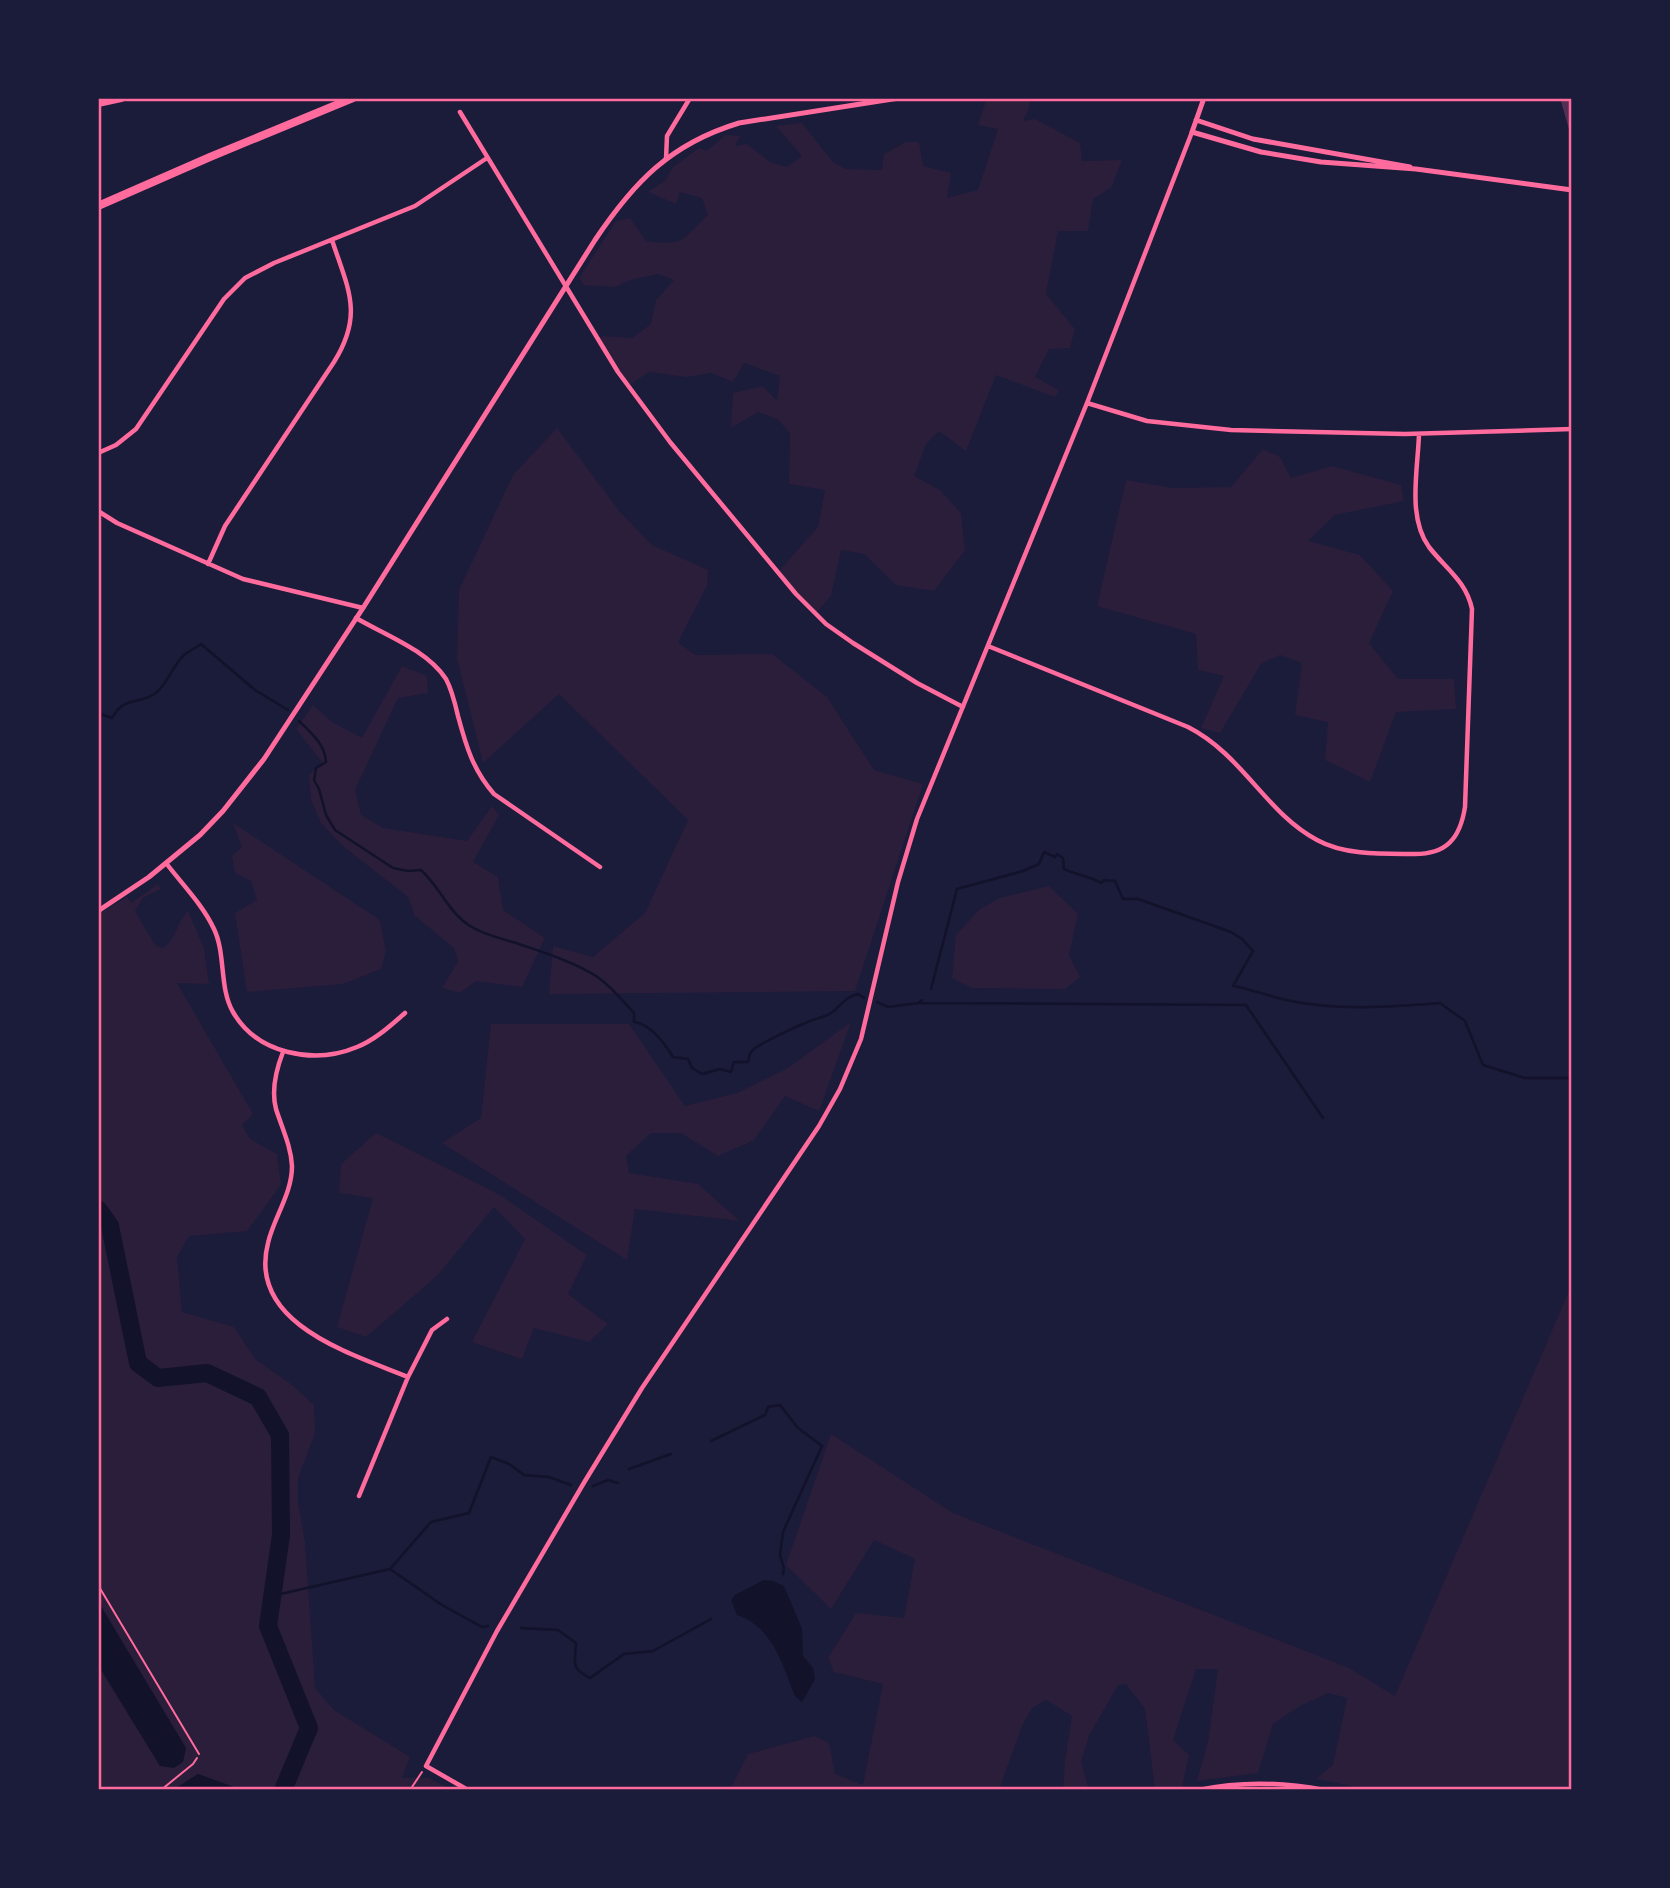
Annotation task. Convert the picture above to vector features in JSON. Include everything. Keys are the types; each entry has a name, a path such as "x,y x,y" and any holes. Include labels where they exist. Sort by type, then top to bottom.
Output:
{"highway":[{"path":"98,103 121,98"},
{"path":"98,206 353,98"}],"street":[{"path":"666,159 667,136 690,98"},
{"path":"98,911 166,863 200,835 250,776 298,709 612,215 643,177 699,139 739,123 899,98"},
{"path":"468,1790 426,1766 497,1630 642,1388 789,1172 840,1089 867,1018 907,850 929,789 1087,403 1204,98"},
{"path":"460,112 599,344 650,415 810,610 853,643 917,683 963,707"},
{"path":"1196,120 1253,139 1416,169"},
{"path":"1192,132 1240,147 1291,157 1356,166 1416,169 1572,191"},
{"path":"98,453 116,445 136,429 235,287 260,270 415,206 487,158"},
{"path":"208,564 225,526 334,362 348,336 350,298 331,240"},
{"path":"1087,403 1147,421 1231,430 1419,434 1572,429"},
{"path":"988,646 1207,736 1240,766 1283,815 1318,841 1339,849 1426,855 1436,852 1454,839 1460,829 1465,807 1472,609 1466,588 1429,547 1419,528 1416,506 1419,434"},
{"path":"98,512 208,564 254,582 363,608"},
{"path":"356,618 421,655 445,679 452,692 472,762 480,778 494,794 600,867"},
{"path":"166,863 215,929 232,1010 244,1027 263,1042 283,1052 307,1056 356,1048 377,1036 405,1013"},
{"path":"283,1052 275,1074 275,1106 291,1156 292,1170 264,1260 272,1295 287,1315 315,1336 408,1377"},
{"path":"359,1496 408,1377 432,1330 447,1318"},
{"path":"1199,1790 1261,1783 1324,1790"}],"lane":[{"path":"98,1585 200,1754"}],"path":[{"path":"161,1790 193,1764 200,1754"},
{"path":"410,1790 426,1766"}],"shaded area":[{"path":"987,98 1030,98 1029,109 1023,121 1035,119 1080,143 1082,161 1122,160 1111,188 1093,199 1088,231 1058,231 1046,294 1075,329 1070,348 1049,349 1035,377 1059,390 1055,397 996,375 966,451 939,431 926,444 914,476 940,490 961,513 965,550 934,591 896,585 864,554 841,550 831,596 815,614 778,572 818,527 825,490 789,484 790,434 779,420 758,412 731,428 733,393 763,386 777,401 780,376 744,363 733,382 712,373 686,377 649,372 628,386 597,340 603,336 632,338 651,324 656,300 674,280 658,274 630,280 615,287 584,285 579,278 616,221 630,218 646,241 676,242 692,231 708,215 702,198 680,192 676,204 648,192 666,180 673,167 699,148 707,151 725,135 740,136 735,146 747,144 770,162 787,167 802,156 776,126 802,123 833,162 846,169 882,170 884,154 906,142 919,142 923,166 951,173 947,198 978,190 998,129 978,125"},
{"path":"557,428 620,512 652,545 708,570 707,586 678,642 695,655 772,654 827,697 874,770 923,784 855,991 549,994 553,946 593,957 645,913 688,820 559,694 483,763 457,659 459,590 513,475"},
{"path":"1263,449 1280,457 1291,478 1332,466 1401,485 1404,501 1335,515 1308,541 1360,555 1393,591 1369,643 1398,679 1454,679 1456,709 1396,712 1370,782 1325,760 1328,722 1295,715 1302,663 1280,655 1261,664 1220,733 1201,728 1224,676 1198,670 1196,634 1097,606 1126,480 1173,488 1231,487"},
{"path":"402,666 427,676 428,693 398,698 355,790 361,815 383,828 467,841 492,806 499,815 473,862 498,877 503,910 545,938 522,987 476,981 460,993 442,988 458,961 454,948 415,916 408,897 344,847 321,823 311,800 309,775 322,762 296,729 313,705 332,722 362,738"},
{"path":"233,823 380,920 386,951 381,969 343,984 247,992 235,913 257,900 251,881 235,873 232,856 242,847"},
{"path":"158,884 161,889 143,898 135,911 155,945 163,948 171,940 188,911 204,948 209,984 177,983 253,1114 242,1125 250,1139 277,1154 281,1185 247,1231 189,1236 177,1257 182,1312 234,1327 255,1359 291,1384 314,1405 315,1433 298,1478 298,1503 305,1542 315,1688 334,1710 410,1757 402,1778 429,1778 452,1790 242,1790 198,1774 173,1790 98,1790 98,914 127,897 131,903"},
{"path":"1049,886 1078,914 1069,955 1080,977 1065,989 972,988 952,978 956,935 980,909 1000,898"},
{"path":"851,1022 819,1111 785,1096 754,1140 718,1156 681,1133 651,1133 626,1156 629,1173 698,1184 740,1221 635,1209 627,1260 442,1143 481,1118 491,1024 629,1024 685,1106 737,1093 788,1068"},
{"path":"376,1133 500,1195 587,1255 568,1294 608,1324 589,1342 534,1328 522,1359 472,1342 525,1239 494,1207 437,1276 366,1337 337,1327 373,1198 339,1193 341,1164"},
{"path":"1572,1284 1572,1790 1355,1790 1356,1787 1316,1779 1333,1765 1347,1698 1328,1693 1298,1707 1273,1724 1258,1773 1197,1781 1208,1742 1218,1669 1196,1669 1173,1740 1189,1755 1182,1787 1155,1790 1145,1709 1126,1684 1118,1685 1089,1736 1081,1762 1089,1790 1063,1790 1072,1716 1046,1700 1032,1708 1022,1726 999,1790 730,1790 748,1754 814,1736 829,1743 835,1774 863,1785 883,1684 834,1672 828,1658 856,1613 904,1618 915,1559 874,1540 831,1609 786,1565 831,1434 953,1513 1349,1668 1395,1696"},
{"path":"764,1580 784,1586 802,1629 803,1656 813,1668 815,1679 802,1702 795,1696 768,1637 759,1628 737,1615 731,1600 735,1595"},
{"path":"98,1601 186,1748 183,1762 174,1768 160,1766 98,1665"},
{"path":"198,1774 242,1790 173,1790"},
{"path":"1262,1786 1301,1790 1215,1790 1217,1789"}],"building":[{"path":"1560,98 1572,98 1572,136 1571,136"}],"waterway":[{"path":"98,713 112,718 127,703 157,692 183,656 201,644 255,690 288,710"},
{"path":"299,721 317,739 325,756 326,762 316,768 314,780 326,815 335,830 393,868 421,870 456,914 475,929 557,957 596,976 634,1013 634,1022 646,1026 673,1057 688,1059 692,1068 702,1074 720,1069 731,1072 734,1062 748,1062 751,1052 760,1045 829,1014 854,995 858,994 864,998"},
{"path":"931,989 957,889 1023,871 1039,864 1044,852 1063,858 1064,869 1101,883 1104,880 1115,881 1123,899 1138,899 1231,932 1242,939 1253,951 1233,986 1286,1000 1324,1006 1382,1007 1440,1003 1465,1021 1483,1065 1525,1078 1572,1078"},
{"path":"877,1002 888,1007 919,1003 922,1000"},
{"path":"919,1003 1246,1005 1323,1118"},
{"path":"98,1209 110,1226 138,1363 158,1378 207,1373 258,1397 280,1435 281,1535 268,1626 309,1728 283,1790"},
{"path":"711,1441 765,1415 768,1407 780,1405 798,1428 822,1446 783,1532 780,1555 783,1574"},
{"path":"629,1469 671,1454"},
{"path":"272,1596 390,1569 431,1522 469,1513 491,1457 509,1464 524,1475 549,1477 571,1485"},
{"path":"593,1486 608,1480 618,1483"},
{"path":"390,1569 442,1605 482,1627 488,1626"},
{"path":"521,1628 558,1630 576,1643 575,1664 579,1671 590,1678 624,1654 653,1651 711,1619"}]}
